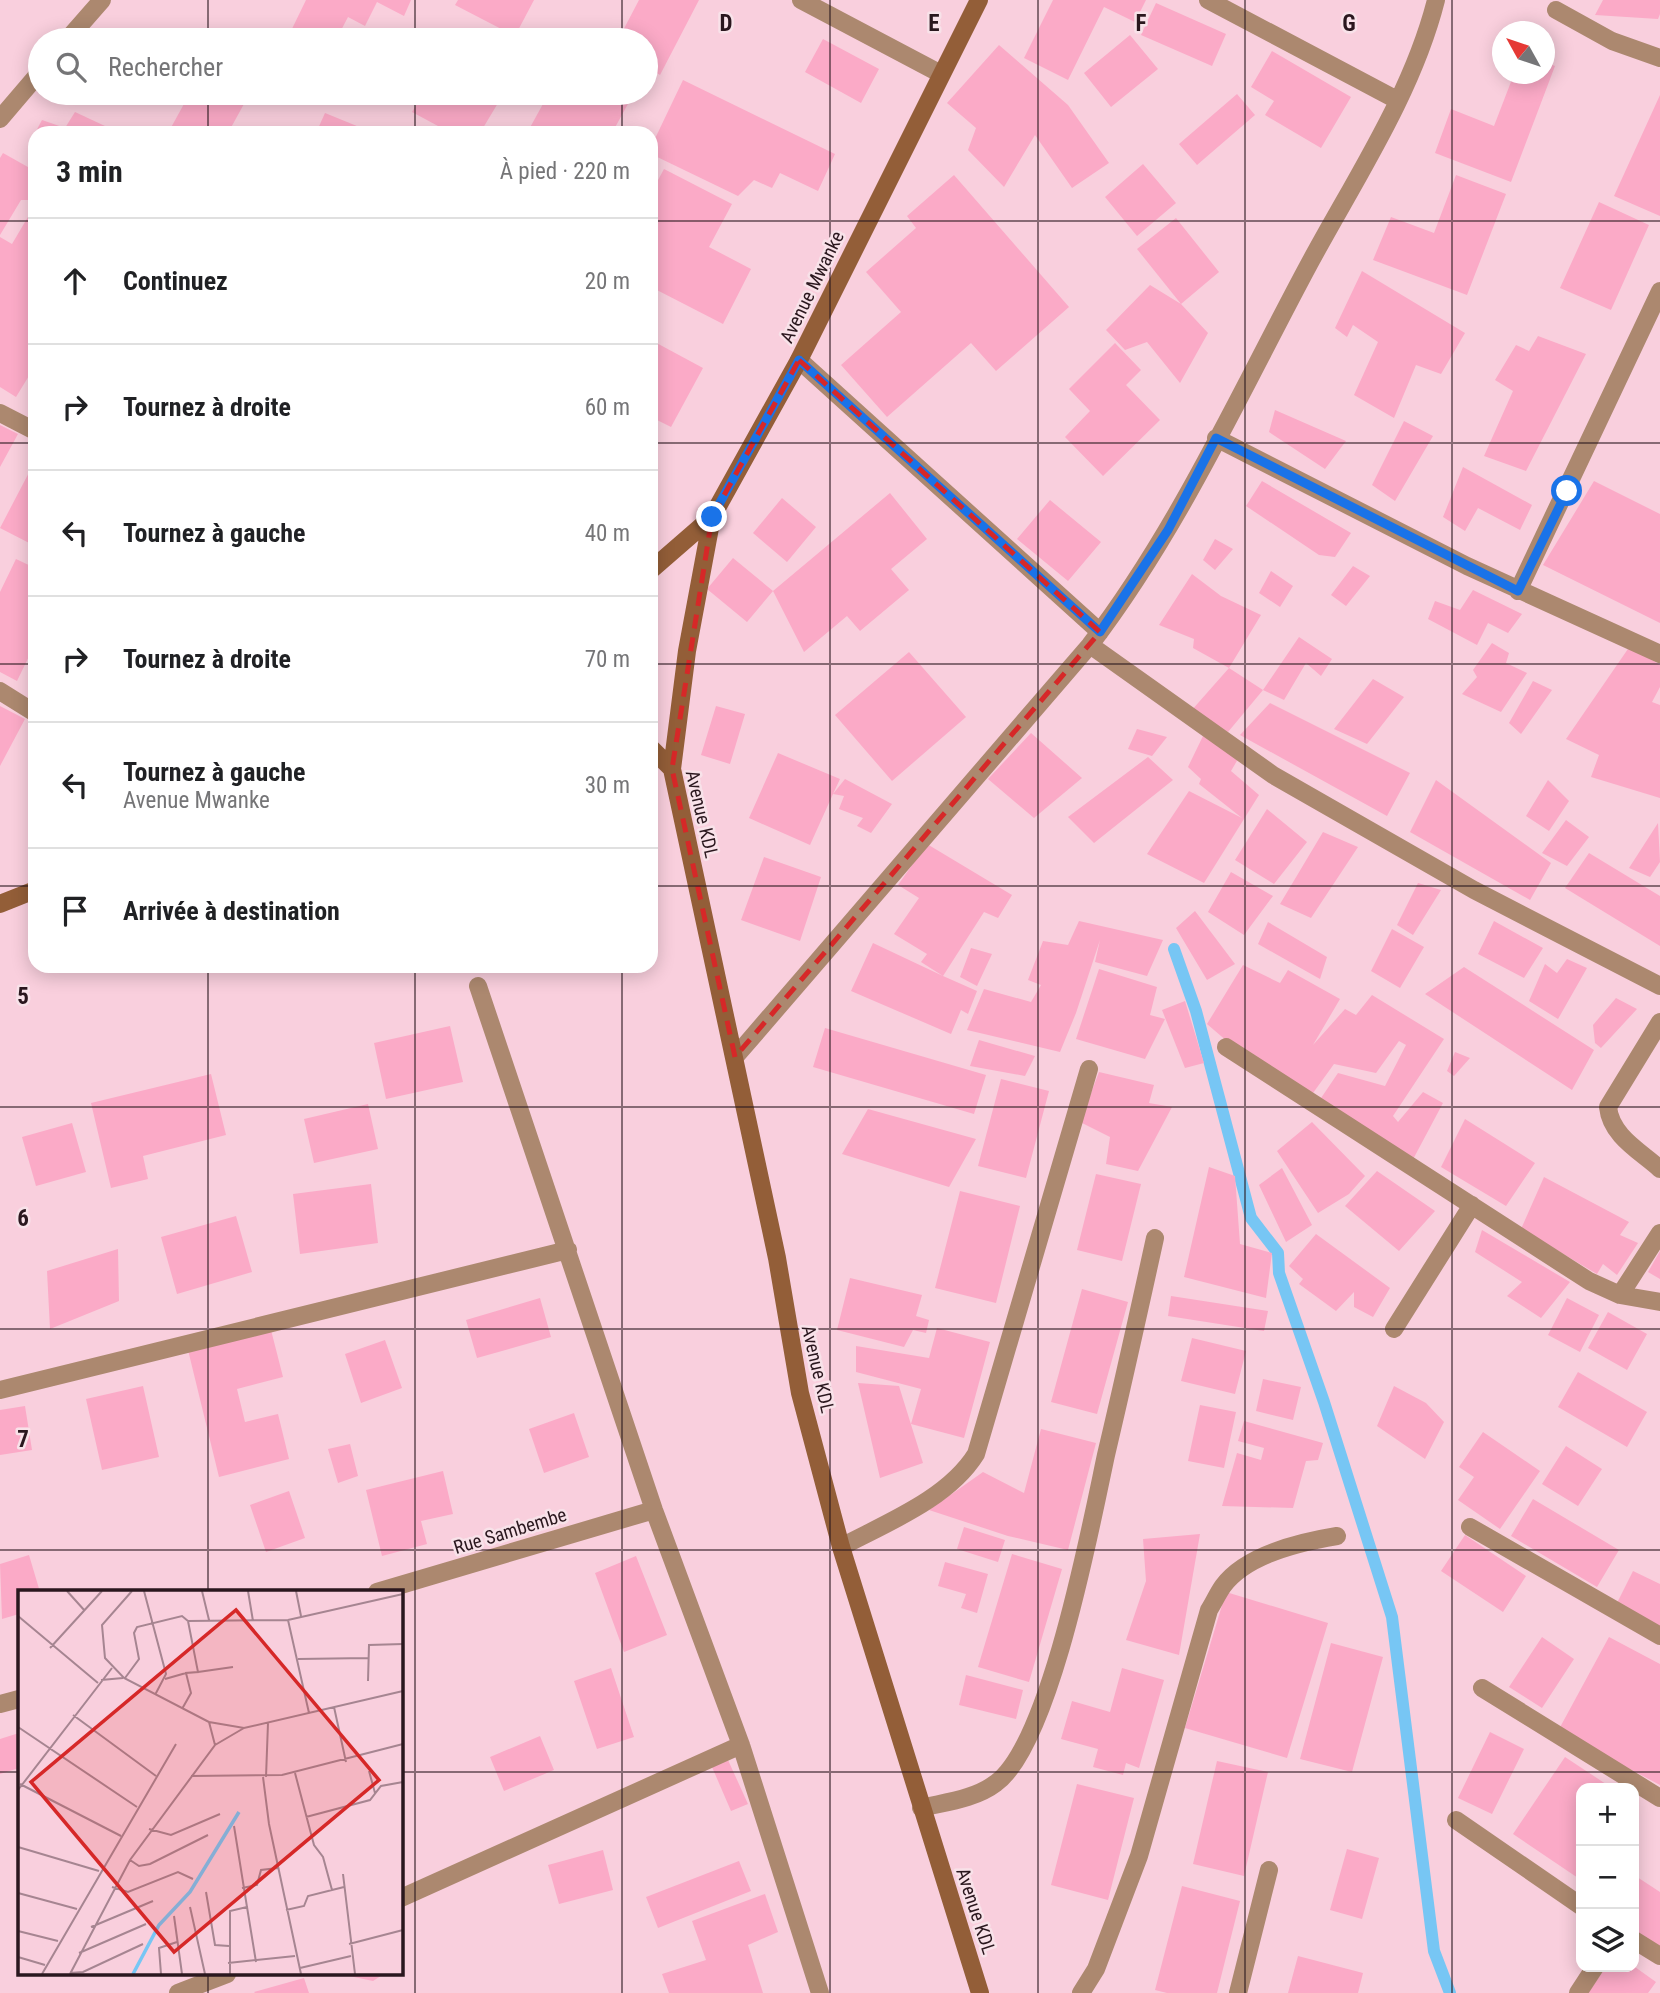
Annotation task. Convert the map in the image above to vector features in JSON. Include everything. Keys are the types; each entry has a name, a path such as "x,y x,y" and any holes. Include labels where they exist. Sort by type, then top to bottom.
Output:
{"street":[{"path":"78,28 102,0"},
{"path":"801,0 941,74"},
{"name":"Avenue Mwanke","path":"658,564 712,517 799,360 979,0"},
{"path":"1208,0 1397,100"},
{"path":"735,1056 1095,638 1168,530 1397,100 1436,0"},
{"path":"1556,10 1612,41 1660,58"},
{"path":"0,119 28,86"},
{"path":"1518,591 1660,291"},
{"path":"799,360 1095,638 1207,730 1297,789 1474,890 1660,986"},
{"path":"0,413 28,427"},
{"path":"1216,438 1518,591 1660,654"},
{"path":"672,769 687,651 712,517"},
{"path":"0,691 28,709"},
{"name":"Avenue KDL","path":"658,755 672,769 777,1258 800,1393 841,1546 980,1993"},
{"path":"0,904 28,893"},
{"path":"478,986 654,1510 741,1745 820,1993"},
{"path":"1660,1022 1608,1107 1609,1120 1618,1133 1660,1169"},
{"path":"1226,1047 1589,1281 1620,1294 1660,1303"},
{"path":"841,1546 905,1512 947,1484 966,1470 976,1454 1088,1069"},
{"path":"1394,1329 1472,1205"},
{"path":"1620,1294 1660,1233"},
{"path":"921,1808 974,1795 997,1783 1017,1759 1041,1708 1072,1609 1155,1238"},
{"path":"0,1390 568,1250"},
{"name":"Rue Sambembe","path":"384,1590 654,1510"},
{"path":"1470,1527 1660,1636"},
{"path":"1081,1993 1096,1969 1139,1856 1209,1610 1224,1585 1245,1566 1311,1541 1337,1536"},
{"path":"1482,1688 1660,1798"},
{"path":"0,1704 18,1699"},
{"path":"402,1898 741,1745"},
{"path":"1456,1820 1576,1903"},
{"path":"1238,1993 1269,1870"},
{"path":"1639,1943 1660,1956"},
{"path":"1578,1993 1592,1972"},
{"path":"178,1993 223,1976"}],"highlighted area":[{"path":"799,360 1100,632 735,1057 672,769 712,517"}],"building":[{"path":"306,0 411,0 404,16 377,2 365,26 348,17 342,28 292,28"},
{"path":"458,0 534,0 519,28 500,28 455,5"},
{"path":"639,0 699,0 660,75 658,28 624,28"},
{"path":"1053,0 1146,0 1135,22 1104,7 1068,80 1024,58"},
{"path":"1603,0 1660,0 1660,14 1658,19 1595,15"},
{"path":"1156,3 1226,34 1212,66 1141,35"},
{"path":"1130,35 1158,69 1111,107 1084,73"},
{"path":"823,39 879,69 861,103 805,72"},
{"path":"999,45 1068,105 1109,163 1072,188 1035,135 1004,187 968,150 976,128 947,103"},
{"path":"1272,51 1351,97 1321,148 1265,115 1274,101 1251,87"},
{"path":"683,80 835,154 818,191 780,173 772,188 754,180 738,196 658,157 658,132"},
{"path":"1510,84 1548,84 1511,182 1435,153 1451,109 1494,126"},
{"path":"1237,94 1255,115 1197,165 1179,144"},
{"path":"1660,95 1660,216 1614,196"},
{"path":"183,105 243,105 232,126 172,126"},
{"path":"416,105 497,105 484,126 438,126 412,112"},
{"path":"542,105 627,105 616,126 531,126"},
{"path":"75,112 105,126 66,126"},
{"path":"325,113 357,126 319,126"},
{"path":"42,120 59,126 39,126"},
{"path":"3,153 28,167 28,200 21,200 0,235 0,158"},
{"path":"1143,164 1176,203 1137,236 1105,197"},
{"path":"664,169 732,204 709,247 751,269 723,324 658,291 658,180"},
{"path":"954,175 1069,307 996,371 971,343 887,417 841,365 901,312 866,272 916,228 907,216"},
{"path":"1456,175 1506,194 1467,295 1373,260 1391,217 1434,233"},
{"path":"1599,202 1649,225 1611,310 1560,288"},
{"path":"28,217 28,377 16,397 0,387 0,237 12,244"},
{"path":"1176,218 1219,272 1181,304 1137,249"},
{"path":"1362,271 1465,333 1441,374 1416,365 1394,418 1354,395 1378,342 1353,325 1347,337 1335,328"},
{"path":"1150,285 1181,304 1208,333 1180,383 1147,342 1125,350 1106,330"},
{"path":"1538,336 1586,354 1526,471 1484,456 1513,391 1495,380 1516,345 1529,351"},
{"path":"1115,343 1141,370 1126,385 1160,420 1103,476 1065,437 1090,411 1069,389"},
{"path":"658,344 703,368 671,427 658,420"},
{"path":"1275,410 1346,441 1325,469 1269,432"},
{"path":"1404,421 1433,436 1395,501 1372,485"},
{"path":"0,425 18,434 0,467"},
{"path":"1463,467 1532,505 1520,530 1478,508 1465,531 1443,517"},
{"path":"28,474 28,542 0,528"},
{"path":"1262,481 1351,533 1335,557 1319,555 1246,506"},
{"path":"1594,481 1660,514 1660,623 1543,565"},
{"path":"890,493 927,539 891,569 909,590 860,631 847,616 804,652 773,591"},
{"path":"782,498 816,527 787,562 753,533"},
{"path":"1050,500 1101,542 1068,581 1017,539"},
{"path":"1215,539 1233,549 1215,570 1203,560"},
{"path":"733,558 773,591 747,622 707,589"},
{"path":"16,559 28,565 28,658 17,681 0,672 0,592"},
{"path":"1353,566 1370,576 1346,606 1331,595"},
{"path":"1271,571 1293,586 1280,607 1259,593"},
{"path":"1192,574 1221,596 1261,615 1229,668 1193,648 1194,639 1159,625"},
{"path":"1473,590 1522,614 1508,633 1488,623 1477,645 1428,619 1435,601 1460,610"},
{"path":"1299,637 1332,659 1321,676 1306,663 1284,700 1263,690"},
{"path":"1492,643 1509,653 1506,663 1527,673 1501,712 1462,694 1477,677 1473,670"},
{"path":"1630,646 1660,665 1660,687 1652,702 1660,705 1660,798 1591,777 1599,755 1566,739"},
{"path":"909,652 966,717 892,781 835,715"},
{"path":"1229,668 1263,690 1228,732 1191,711"},
{"path":"1373,679 1404,697 1367,744 1334,729"},
{"path":"1533,681 1552,690 1521,734 1509,723"},
{"path":"1270,703 1410,773 1387,816 1240,735"},
{"path":"0,706 25,719 0,766"},
{"path":"716,706 745,714 730,764 701,755"},
{"path":"1137,729 1167,737 1152,756 1128,749"},
{"path":"1031,733 1082,778 1034,818 988,779"},
{"path":"1203,736 1238,759 1231,771 1259,795 1204,883 1147,854 1189,791 1242,818 1199,784 1201,779 1188,767"},
{"path":"778,753 840,779 810,845 749,818"},
{"path":"1148,757 1173,780 1094,843 1068,817"},
{"path":"845,779 892,804 871,833 857,826 863,818 839,809 844,796 833,794"},
{"path":"1436,780 1551,863 1530,900 1410,832"},
{"path":"1548,780 1569,801 1549,831 1526,816"},
{"path":"1267,809 1307,842 1274,884 1235,860"},
{"path":"1566,820 1589,837 1567,866 1542,853"},
{"path":"1658,823 1660,862 1650,877 1629,868"},
{"path":"1323,832 1358,847 1311,918 1280,904"},
{"path":"927,844 1012,895 998,918 984,912 943,976 921,962 927,954 894,934 919,898 898,885"},
{"path":"1589,853 1660,896 1660,946 1565,888"},
{"path":"764,857 821,877 800,941 741,920"},
{"path":"1231,872 1273,896 1244,935 1208,912"},
{"path":"1418,883 1441,890 1413,935 1397,925"},
{"path":"1195,911 1235,964 1207,980 1176,928"},
{"path":"1079,921 1163,940 1147,976 1095,962 1100,940 1060,1052 967,1030 984,989 1031,1002 1041,985 1028,980 1043,941 1068,945"},
{"path":"1494,921 1543,948 1524,978 1478,954"},
{"path":"1268,922 1327,957 1320,979 1258,944"},
{"path":"1392,929 1424,947 1400,988 1371,971"},
{"path":"873,943 977,991 968,1014 961,1010 951,1034 851,991"},
{"path":"971,948 992,954 977,986 960,977"},
{"path":"1567,959 1587,968 1558,1019 1529,1001 1545,964 1557,973"},
{"path":"1243,965 1280,983 1288,970 1340,999 1313,1045 1345,1009 1356,1015 1372,995 1444,1039 1393,1116 1398,1122 1423,1092 1443,1103 1410,1165 1319,1101 1338,1073 1385,1086 1406,1045 1399,1041 1376,1073 1334,1064 1313,1093 1242,1054 1207,1024"},
{"path":"1464,967 1594,1050 1572,1090 1425,994"},
{"path":"1099,969 1157,987 1150,1015 1165,1019 1145,1059 1076,1039"},
{"path":"1616,998 1637,1009 1601,1048 1595,1043 1593,1025"},
{"path":"1185,1001 1204,1063 1185,1068 1162,1010"},
{"path":"450,1026 463,1082 386,1099 374,1043"},
{"path":"825,1028 986,1075 974,1114 813,1067"},
{"path":"979,1040 1035,1056 1025,1076 970,1066"},
{"path":"1455,1052 1470,1058 1454,1076 1447,1071"},
{"path":"1099,1072 1154,1085 1149,1103 1172,1107 1138,1171 1106,1164 1110,1137 1080,1122"},
{"path":"211,1074 226,1135 143,1156 148,1179 111,1188 91,1103"},
{"path":"1001,1079 1049,1091 1026,1178 978,1166"},
{"path":"368,1104 378,1149 314,1163 304,1119"},
{"path":"868,1109 976,1139 949,1187 842,1154"},
{"path":"1465,1119 1535,1163 1506,1206 1441,1167"},
{"path":"1312,1122 1365,1176 1349,1194 1318,1213 1277,1151"},
{"path":"72,1123 86,1172 36,1186 22,1137"},
{"path":"1209,1167 1235,1176 1240,1244 1272,1253 1266,1298 1184,1277"},
{"path":"1282,1168 1312,1225 1286,1242 1259,1185"},
{"path":"1377,1171 1435,1211 1399,1251 1345,1206"},
{"path":"1096,1174 1141,1184 1122,1261 1077,1250"},
{"path":"1544,1177 1629,1222 1620,1235 1638,1243 1617,1275 1603,1264 1597,1274 1521,1229"},
{"path":"371,1184 378,1243 300,1254 293,1194"},
{"path":"960,1191 1020,1206 996,1303 935,1288"},
{"path":"236,1216 252,1272 177,1294 161,1237"},
{"path":"1482,1230 1570,1282 1541,1318 1507,1296 1522,1282 1475,1252"},
{"path":"1316,1234 1390,1288 1373,1317 1354,1307 1354,1292 1336,1311 1299,1284 1303,1279 1289,1266"},
{"path":"118,1249 119,1301 50,1329 47,1271"},
{"path":"1660,1251 1660,1279 1648,1272"},
{"path":"850,1278 922,1295 916,1316 929,1320 926,1333 913,1330 904,1347 837,1330"},
{"path":"1082,1289 1128,1302 1097,1414 1051,1402"},
{"path":"1171,1296 1268,1311 1264,1331 1168,1316"},
{"path":"540,1298 551,1337 477,1358 466,1320"},
{"path":"1567,1298 1599,1315 1580,1352 1548,1335"},
{"path":"1608,1312 1647,1334 1627,1370 1588,1348"},
{"path":"937,1328 990,1342 964,1438 911,1424 921,1389 856,1372 856,1346 929,1358"},
{"path":"271,1330 283,1377 237,1389 245,1422 278,1414 289,1459 219,1477 188,1350"},
{"path":"1192,1338 1246,1351 1235,1394 1181,1381"},
{"path":"385,1340 402,1388 361,1403 345,1354"},
{"path":"1578,1372 1647,1412 1627,1447 1558,1407"},
{"path":"1263,1379 1301,1387 1293,1420 1256,1411"},
{"path":"858,1383 899,1386 923,1463 880,1478"},
{"path":"143,1386 159,1457 102,1470 86,1399"},
{"path":"1394,1386 1426,1403 1444,1422 1425,1459 1377,1426"},
{"path":"1200,1405 1236,1412 1224,1468 1188,1461"},
{"path":"25,1406 32,1450 0,1455 0,1410"},
{"path":"574,1413 589,1457 544,1473 529,1429"},
{"path":"1244,1421 1323,1443 1318,1460 1306,1461 1293,1508 1222,1506 1237,1453 1261,1460 1264,1448 1238,1441"},
{"path":"1041,1429 1096,1443 1068,1550 1008,1536 929,1510 983,1472 1024,1493"},
{"path":"1483,1432 1540,1471 1500,1529 1458,1500 1474,1477 1459,1467"},
{"path":"350,1444 358,1476 338,1483 328,1449"},
{"path":"1566,1446 1602,1469 1578,1506 1542,1484"},
{"path":"443,1471 453,1514 421,1521 427,1544 382,1556 366,1490"},
{"path":"289,1491 305,1538 266,1552 250,1505"},
{"path":"1533,1499 1619,1550 1597,1587 1511,1536"},
{"path":"964,1527 1005,1540 998,1562 957,1549"},
{"path":"1200,1534 1179,1655 1126,1640 1146,1581 1143,1539"},
{"path":"1465,1535 1526,1576 1503,1612 1441,1571"},
{"path":"1012,1554 1062,1569 1029,1682 978,1667"},
{"path":"29,1555 39,1590 18,1590 18,1614 2,1619 0,1564"},
{"path":"636,1556 667,1635 624,1652 595,1573"},
{"path":"945,1562 988,1574 977,1613 961,1608 966,1594 938,1586"},
{"path":"1633,1571 1660,1584 1660,1628 1616,1605"},
{"path":"1226,1592 1328,1623 1287,1758 1185,1728"},
{"path":"1542,1637 1574,1659 1542,1708 1509,1687"},
{"path":"1609,1637 1660,1664 1660,1785 1558,1731"},
{"path":"1331,1643 1383,1657 1352,1772 1300,1759"},
{"path":"611,1668 634,1737 597,1749 574,1681"},
{"path":"1122,1668 1164,1680 1139,1768 1126,1763 1123,1775 1093,1767 1098,1749 1061,1739 1072,1701 1110,1712"},
{"path":"966,1675 1023,1690 1016,1719 959,1705"},
{"path":"1490,1732 1524,1749 1492,1814 1458,1798"},
{"path":"18,1733 18,1768 0,1774 0,1739"},
{"path":"540,1736 554,1770 504,1791 490,1757"},
{"path":"1565,1757 1604,1783 1576,1783 1576,1877 1513,1834"},
{"path":"728,1760 748,1804 731,1811 712,1767"},
{"path":"1217,1761 1268,1772 1244,1876 1193,1864"},
{"path":"1077,1784 1134,1798 1108,1900 1051,1885"},
{"path":"1347,1849 1379,1858 1362,1919 1330,1910"},
{"path":"603,1850 613,1890 559,1904 548,1865"},
{"path":"739,1861 751,1891 658,1928 646,1897"},
{"path":"1639,1878 1660,1892 1660,1948 1639,1935"},
{"path":"1182,1886 1240,1901 1217,1993 1167,1993 1155,1990"},
{"path":"765,1894 778,1932 748,1945 763,1993 669,1993 662,1974 706,1960 692,1921"},
{"path":"1298,1956 1363,1973 1358,1993 1288,1993"},
{"path":"1639,1970 1656,1982 1648,1993 1588,1993 1603,1972 1639,1972"},
{"path":"349,1976 381,1976 373,1981"},
{"path":"304,1978 309,1993 254,1992"}],"waterway":[{"path":"1174,949 1196,1011 1251,1218 1278,1253 1279,1273 1324,1402 1392,1617 1434,1951 1450,1993"}],"route":[{"path":"712,517 799,360 1100,632 1124,600 1168,530 1216,438 1518,591 1567,491"}]}
